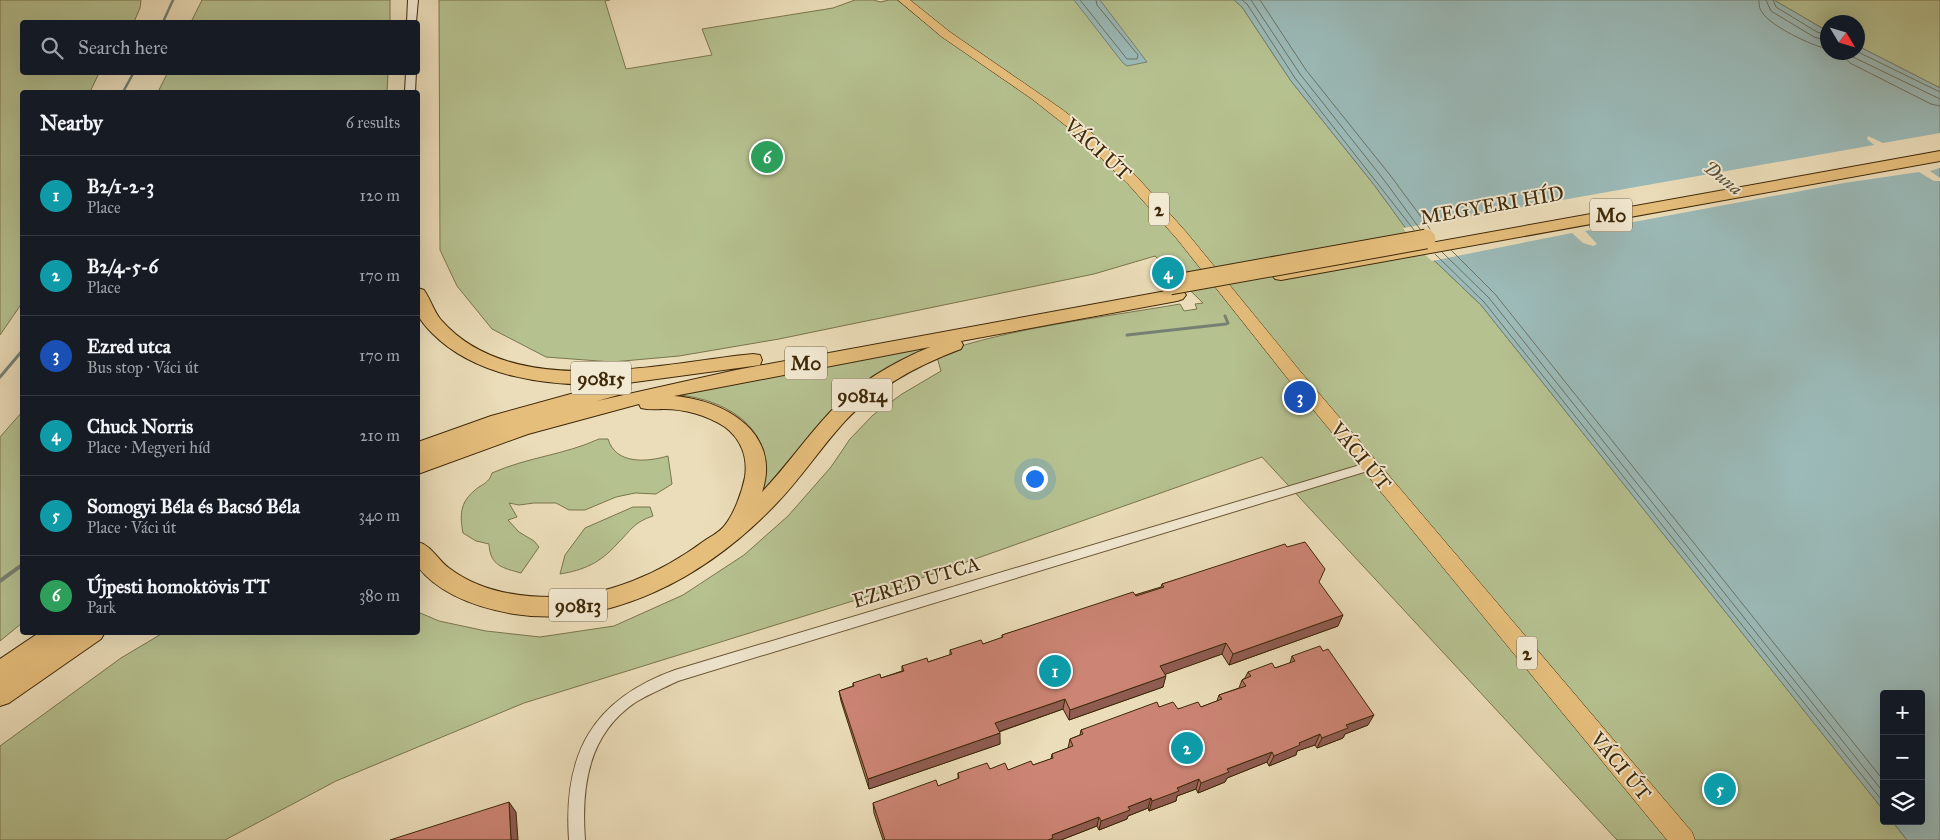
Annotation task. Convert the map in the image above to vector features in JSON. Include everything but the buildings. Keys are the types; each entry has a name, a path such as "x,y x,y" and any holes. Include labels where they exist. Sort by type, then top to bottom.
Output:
{"highway":[{"name":"MEGYERI HÍD","path":"1174,290 1940,146"},
{"name":"MEGYERI HÍD","path":"1174,290 1940,156"},
{"name":"M0","path":"420,465 483,442 654,392 1030,322 1174,290"},
{"name":"M0","path":"420,449 498,421 574,399 659,378 753,360 1174,290"},
{"name":"90815","path":"420,299 427,315 438,329 455,343 476,355 506,366 543,375 581,378 615,377 652,374 715,363 753,360"},
{"name":"90814","path":"735,529 755,513 779,487 838,416 880,381 900,368 934,352 1010,331 1030,322"},
{"name":"90813","path":"420,553 439,575 472,594 495,601 538,608 592,603 650,585 680,570 711,550 735,529 754,484 756,464 753,450 738,428 707,408 671,402 655,402 604,410 584,411"},
{"path":"0,663 43,635"},
{"path":"0,672 56,635"},
{"path":"0,695 89,635"}],"main road":[{"path":"412,20 413,0"},
{"name":"VÁCI ÚT","path":"903,0 937,29 1065,118 1125,172 1188,244 1294,375 1683,840"},
{"path":"410,75 410,90"}],"street":[{"name":"EZRED UTCA","path":"577,840 575,801 577,785 580,765 591,741 612,714 635,695 675,676 1370,466"}],"green space":[{"path":"0,0 141,0 135,20 20,20 20,75 98,75 91,90 20,90 20,306 0,335"},
{"path":"202,0 390,0 390,20 192,20"},
{"path":"439,0 610,0 605,1 626,69 712,55 702,29 833,8 855,0 874,0 880,2 889,0 1234,0 1242,7 1291,81 1375,186 1418,245 1481,305 1880,806 1880,825 1895,825 1907,840 1617,840 1262,457 885,591 524,703 336,781 225,840 0,840 0,746 121,658 160,635 420,635 420,613 439,621 486,631 540,637 614,626 683,595 744,555 788,516 831,467 850,439 873,415 902,394 941,371 936,354 996,337 1057,324 1180,304 1184,311 1197,309 1195,304 1203,303 1155,256 1094,274 779,339 679,356 612,362 546,357 492,329 457,286 440,250"},
{"path":"1774,0 1940,0 1940,88 1865,50 1865,15 1820,15 1820,27"},
{"path":"166,75 388,75 387,90 159,90"},
{"path":"924,348 924,350 898,362 875,376 853,393 814,432 759,495 763,457 760,443 753,431 744,421 719,405 706,400 679,395"},
{"path":"20,414 20,625 0,641 0,437"},
{"path":"599,439 608,439 618,453 633,460 651,460 668,456 672,484 656,494 635,493 616,497 585,510 569,510 556,503 519,505 509,503 517,517 508,520 519,532 534,541 539,547 521,573 499,565 492,557 489,544 476,541 463,533 461,519 465,502 473,492 490,478 492,473 519,463 573,449"},
{"path":"633,507 650,507 653,516 637,524 611,551 598,561 584,568 560,574 565,555 585,528"}],"water":[{"path":"1074,0 1100,0 1147,62 1127,66 1123,63"},
{"name":"Duna","path":"1234,0 1774,0 1820,27 1820,60 1865,60 1865,50 1940,88 1940,840 1907,840 1895,825 1925,825 1925,690 1880,690 1880,806 1481,305 1418,245 1375,186 1291,81 1242,7"}],"pier":[{"path":"1940,133 1940,168 1930,171 1940,178 1940,181 1934,181 1919,172 1844,183 1585,231 1597,244 1593,246 1583,243 1572,233 1432,261 1416,247 1403,228 1539,204 1535,199 1536,194 1543,195 1551,202 1874,145 1867,139 1868,136 1883,143"}],"waterway":[{"path":"164,20 173,0"},
{"path":"124,90 132,75"},
{"path":"1127,335 1226,324 1228,323 1225,316"},
{"path":"0,377 20,353"},
{"path":"0,581 20,566"}],"place":[{"name":"Újpesti homoktövis TT","path":"767,157"},
{"name":"Chuck Norris","path":"1168,273"},
{"name":"Ezred utca","path":"1300,397"},
{"name":"B2/1-2-3","path":"1055,671"},
{"name":"B2/4-5-6","path":"1187,748"},
{"name":"Somogyi Béla és Bacsó Béla","path":"1720,789"}]}
